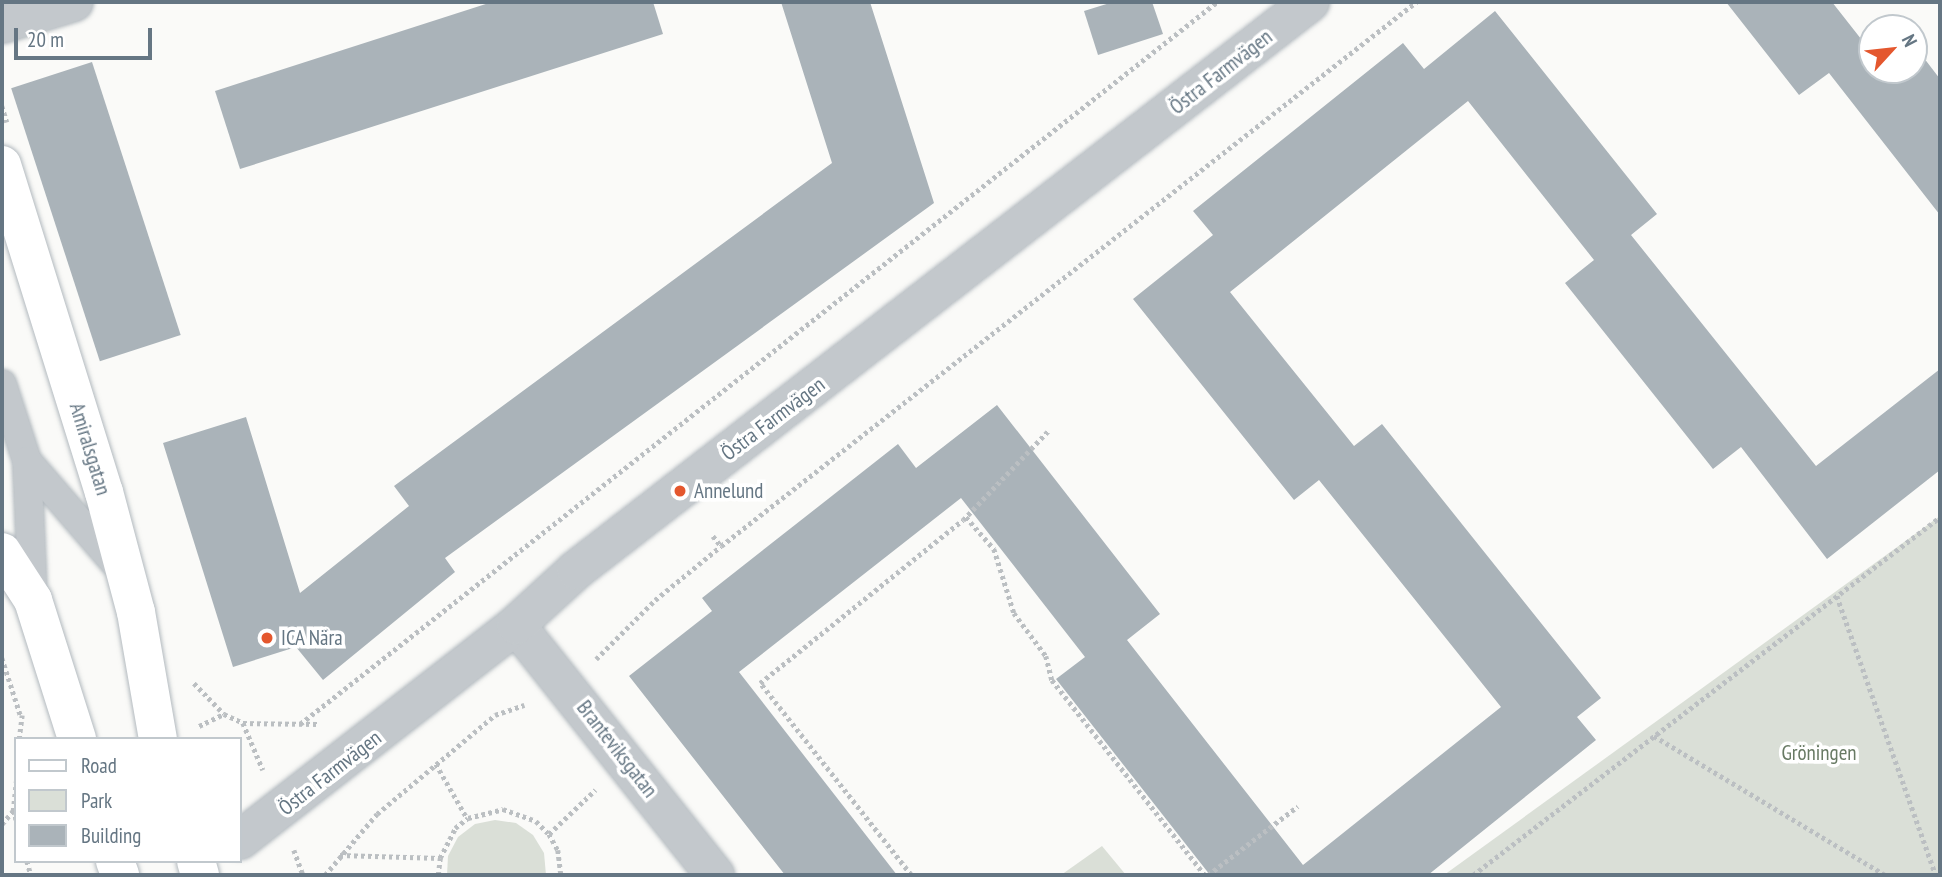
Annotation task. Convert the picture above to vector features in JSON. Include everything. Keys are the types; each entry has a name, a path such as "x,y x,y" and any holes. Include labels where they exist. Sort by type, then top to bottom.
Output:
{"main road":[{"name":"Amiralsgatan","path":"2,165 126,575 158,737"},
{"path":"2,552 33,600 77,737"}],"street":[{"path":"2,24 74,2"},
{"name":"Östra Farmvägen","path":"242,839 305,794 516,625 576,570 1001,246 1310,2"},
{"name":"Branteviksgatan","path":"516,625 565,682 715,875"}],"lane":[{"path":"2,384 27,461 33,600"},
{"path":"27,461 126,575"}],"path":[{"path":"243,723 300,724 1217,2"},
{"path":"326,875 377,814 495,715 541,700 612,647 655,600 721,546 1416,2"},
{"path":"911,875 760,683 966,517 1048,431"},
{"path":"966,517 994,549 1014,613 1046,656 1052,680 1207,875 1298,806"},
{"path":"1473,875 1940,517"},
{"path":"713,536 721,546"},
{"path":"1837,596 1936,875"},
{"path":"2,658 21,718 19,737"},
{"path":"190,679 224,714"},
{"path":"1654,736 1885,875"},
{"path":"549,834 626,761"},
{"path":"436,764 467,818"},
{"path":"2,824 14,811"},
{"path":"438,875 439,858 455,828 467,818 485,811 511,811 536,821 549,834 558,850 561,875"},
{"path":"340,855 439,858"}],"green space":[{"name":"Gröningen","path":"1940,516 1940,875 1444,875"},
{"path":"495,820 516,823 533,835 544,853 546,875 447,875 448,856 458,837 475,824"},
{"path":"1102,846 1126,875 1061,875"}],"building":[{"path":"492,2 653,2 663,34 240,169 215,91"},
{"path":"781,2 870,2 934,203 445,558 455,572 323,680 296,647 233,667 163,443 246,417 300,593 409,506 394,486 832,163"},
{"path":"1113,2 1152,2 1163,34 1098,55 1084,11"},
{"path":"1726,2 1832,2 1858,35 1858,84 1928,84 1928,63 1940,79 1940,215 1829,73 1799,95"},
{"path":"1495,11 1657,214 1631,235 1816,466 1940,369 1940,470 1827,559 1741,447 1713,469 1565,283 1594,260 1468,101 1230,292 1354,446 1382,424 1601,698 1577,717 1596,740 1428,875 1210,875 1056,679 1085,657 961,498 739,672 897,875 785,875 629,676 712,611 702,598 898,444 916,468 997,405 1160,614 1127,640 1303,865 1501,707 1319,480 1294,500 1133,299 1213,235 1193,211 1403,43 1424,69"},
{"path":"92,62 181,335 100,361 11,88"}],"place":[{"name":"Annelund","path":"680,491"},
{"name":"ICA Nära","path":"267,638"}]}
